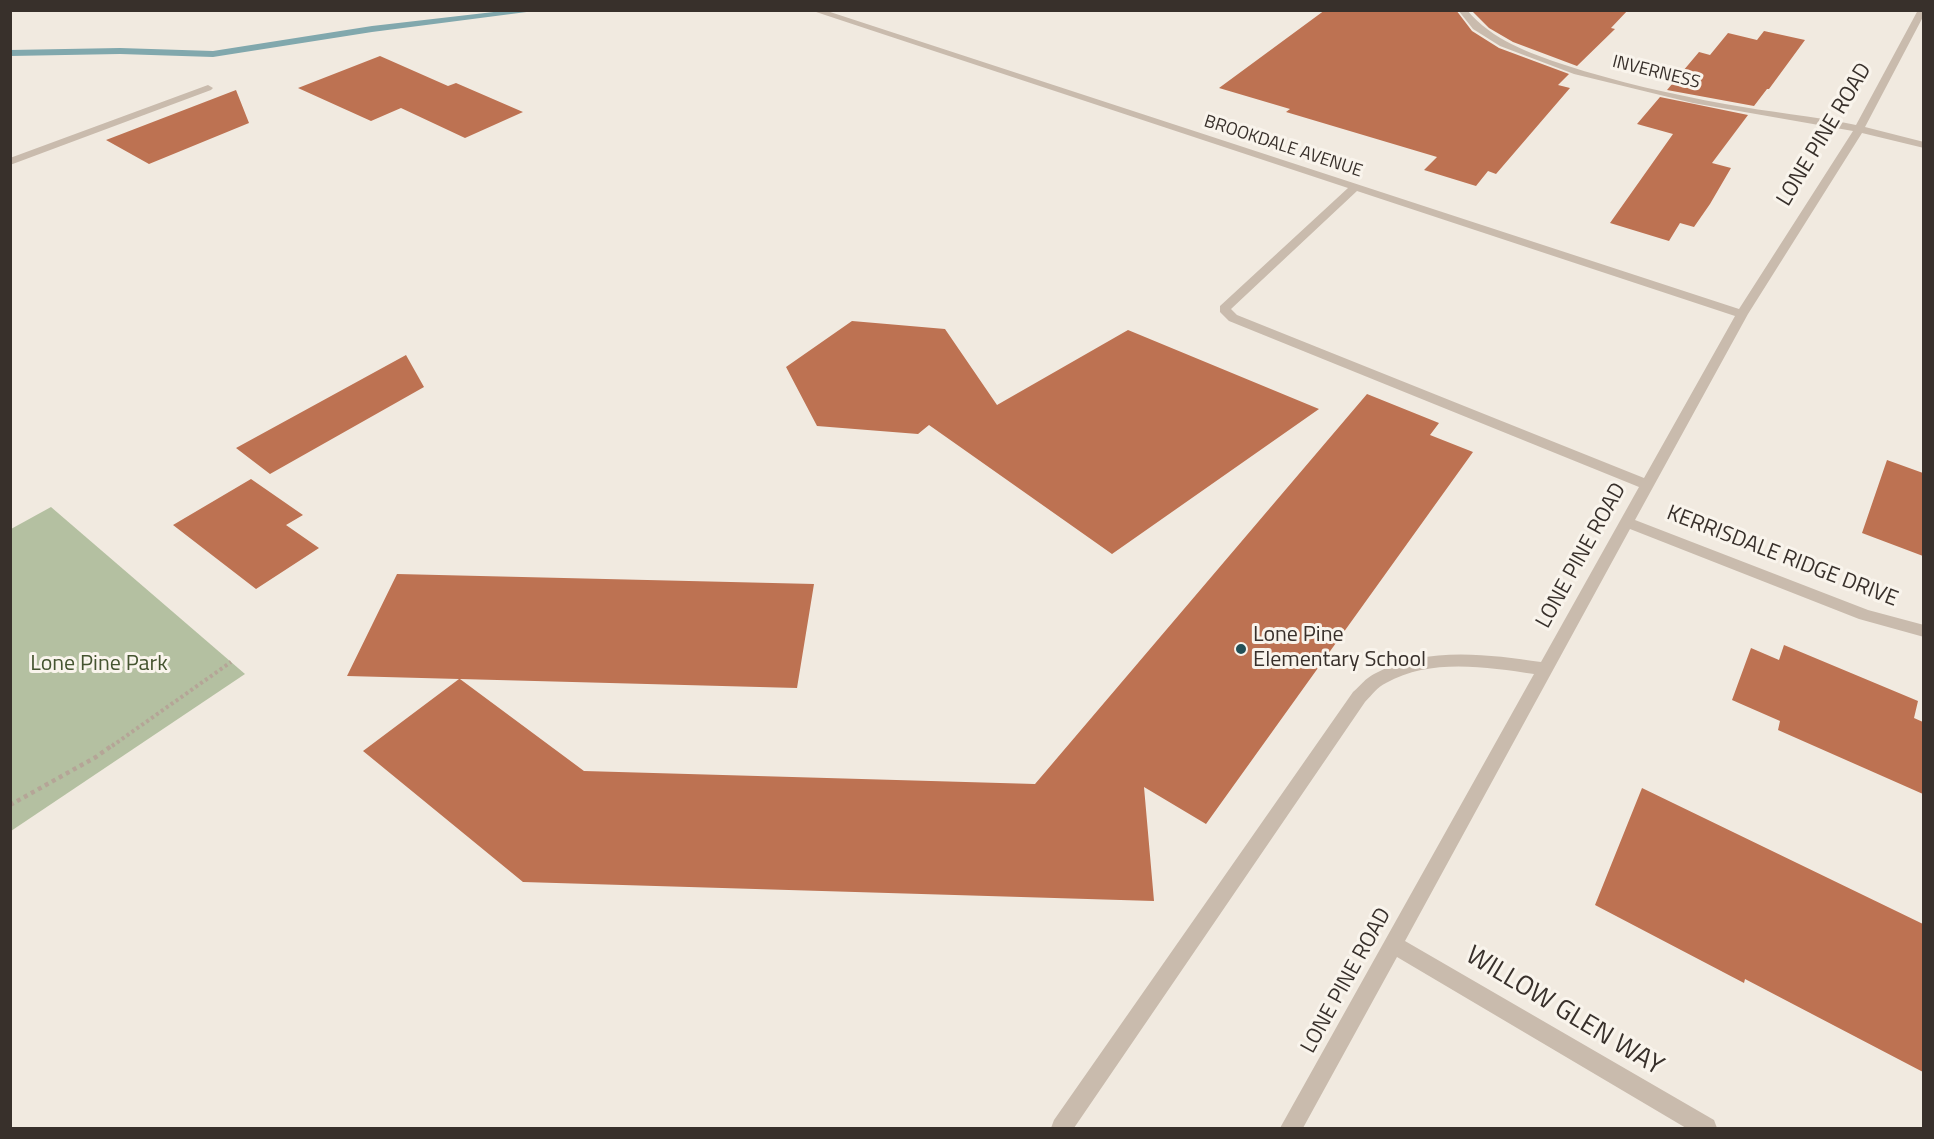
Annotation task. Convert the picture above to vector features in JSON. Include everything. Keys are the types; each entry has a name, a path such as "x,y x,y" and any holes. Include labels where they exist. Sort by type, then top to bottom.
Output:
{"street":[{"name":"BROOKDALE AVENUE","path":"814,10 1742,314"},
{"name":"INVERNESS","path":"1462,10 1476,30 1527,56 1720,105 1788,115 1923,145"},
{"name":"LONE PINE ROAD","path":"1291,1128 1742,314 1859,129 1922,10"},
{"path":"10,162 208,88"},
{"path":"1355,188 1224,309 1227,313 1244,322 1647,485"},
{"name":"KERRISDALE RIDGE DRIVE","path":"1626,522 1864,615 1923,631"},
{"path":"1062,1128 1359,697 1378,679 1430,662 1463,661 1544,669"},
{"name":"WILLOW GLEN WAY","path":"1393,944 1706,1128"}],"path":[{"path":"10,805 96,757 231,662"}],"green space":[{"name":"Lone Pine Park","path":"51,507 245,674 11,831 11,529"}],"building":[{"path":"1325,10 1456,10 1472,31 1499,48 1569,74 1558,85 1570,88 1496,174 1488,171 1476,186 1424,170 1437,157 1286,112 1290,109 1219,88"},
{"path":"1471,10 1628,10 1611,28 1615,29 1577,66 1513,42 1489,28"},
{"path":"1764,31 1805,40 1754,106 1667,90 1699,52 1710,55 1728,33 1757,40"},
{"path":"380,56 448,86 456,83 523,112 465,138 401,108 371,121 298,88"},
{"path":"236,90 249,123 149,164 106,140"},
{"path":"1660,97 1748,115 1712,163 1731,168 1710,204 1694,227 1680,223 1669,241 1610,223 1673,134 1637,124"},
{"path":"852,321 945,329 997,405 1128,330 1319,409 1112,554 929,425 918,434 817,426 786,367"},
{"path":"406,355 424,387 270,474 236,448"},
{"path":"1367,394 1439,423 1430,435 1473,452 1206,824 1144,787 1154,901 523,882 363,751 459,679 347,676 397,574 814,584 797,688 460,679 584,771 1035,784"},
{"path":"1887,460 1923,473 1923,556 1862,533"},
{"path":"251,479 303,515 286,525 319,548 256,589 173,525"},
{"path":"1784,645 1918,701 1914,718 1923,722 1923,794 1778,730 1780,721 1732,700 1751,648 1779,660"},
{"path":"1642,788 1923,924 1923,1072 1745,979 1744,983 1595,905"}],"waterway":[{"path":"10,53 120,51 213,54 372,29 538,10"}],"place":[{"name":"Lone Pine Elementary School","path":"1241,649"}]}
